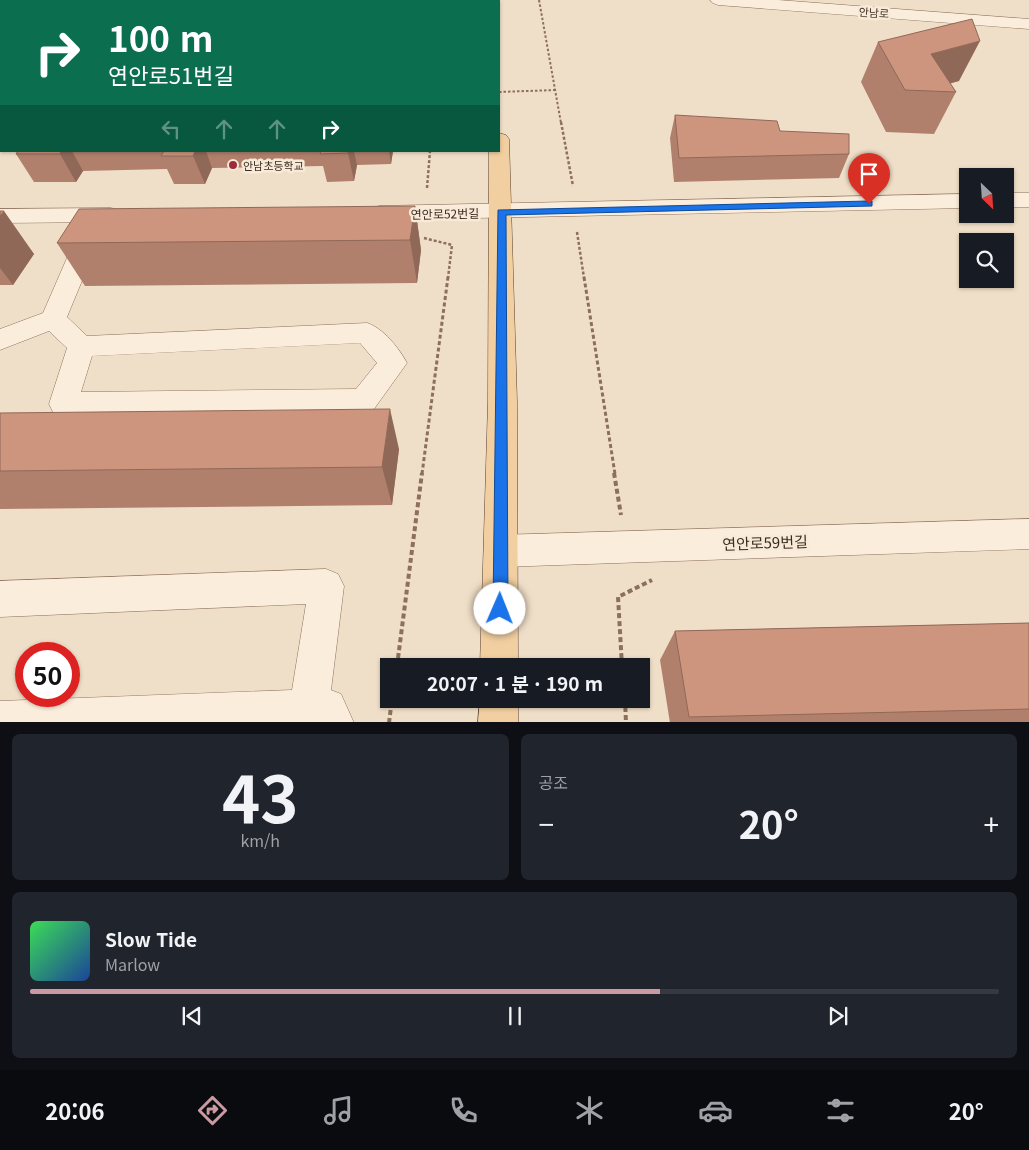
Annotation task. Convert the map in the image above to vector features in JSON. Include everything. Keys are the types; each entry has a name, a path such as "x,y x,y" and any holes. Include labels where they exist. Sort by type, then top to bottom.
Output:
{"main road":[{"path":"499,152 501,551 499,658"},
{"path":"498,722 499,708"}],"street":[{"name":"안남로","path":"718,0 1029,24"},
{"path":"1014,200 1029,200"},
{"name":"연안로52번길","path":"360,214 959,201"},
{"path":"0,340 53,319 97,215"},
{"path":"0,216 127,215"},
{"path":"53,319 81,346 367,333 393,363 364,401 63,404 81,346"},
{"name":"연안로59번길","path":"501,551 1029,534"},
{"path":"0,599 326,586 322,716 0,721"}],"path":[{"path":"539,0 574,189"},
{"path":"500,92 556,90"},
{"path":"426,196 430,152"},
{"path":"576,225 622,520"},
{"path":"398,658 452,245 418,237"},
{"path":"618,597 622,658"},
{"path":"389,722 391,708"},
{"path":"625,708 626,722"}],"building":[{"path":"972,19 980,41 931,54 956,92 905,90 878,42"},
{"path":"675,115 777,121 780,131 849,134 849,154 679,158"},
{"path":"17,152 61,152 60,154 16,154"},
{"path":"163,152 195,152 193,156 161,156"},
{"path":"321,152 348,152 348,153 320,154"},
{"path":"415,206 410,240 57,243 79,209"},
{"path":"390,409 382,467 0,471 0,413"},
{"path":"1029,623 1029,709 689,717 675,631"}],"place":[{"name":"안남초등학교","path":"233,165"}],"route":[{"path":"500,609 501,212 869,204"}]}
